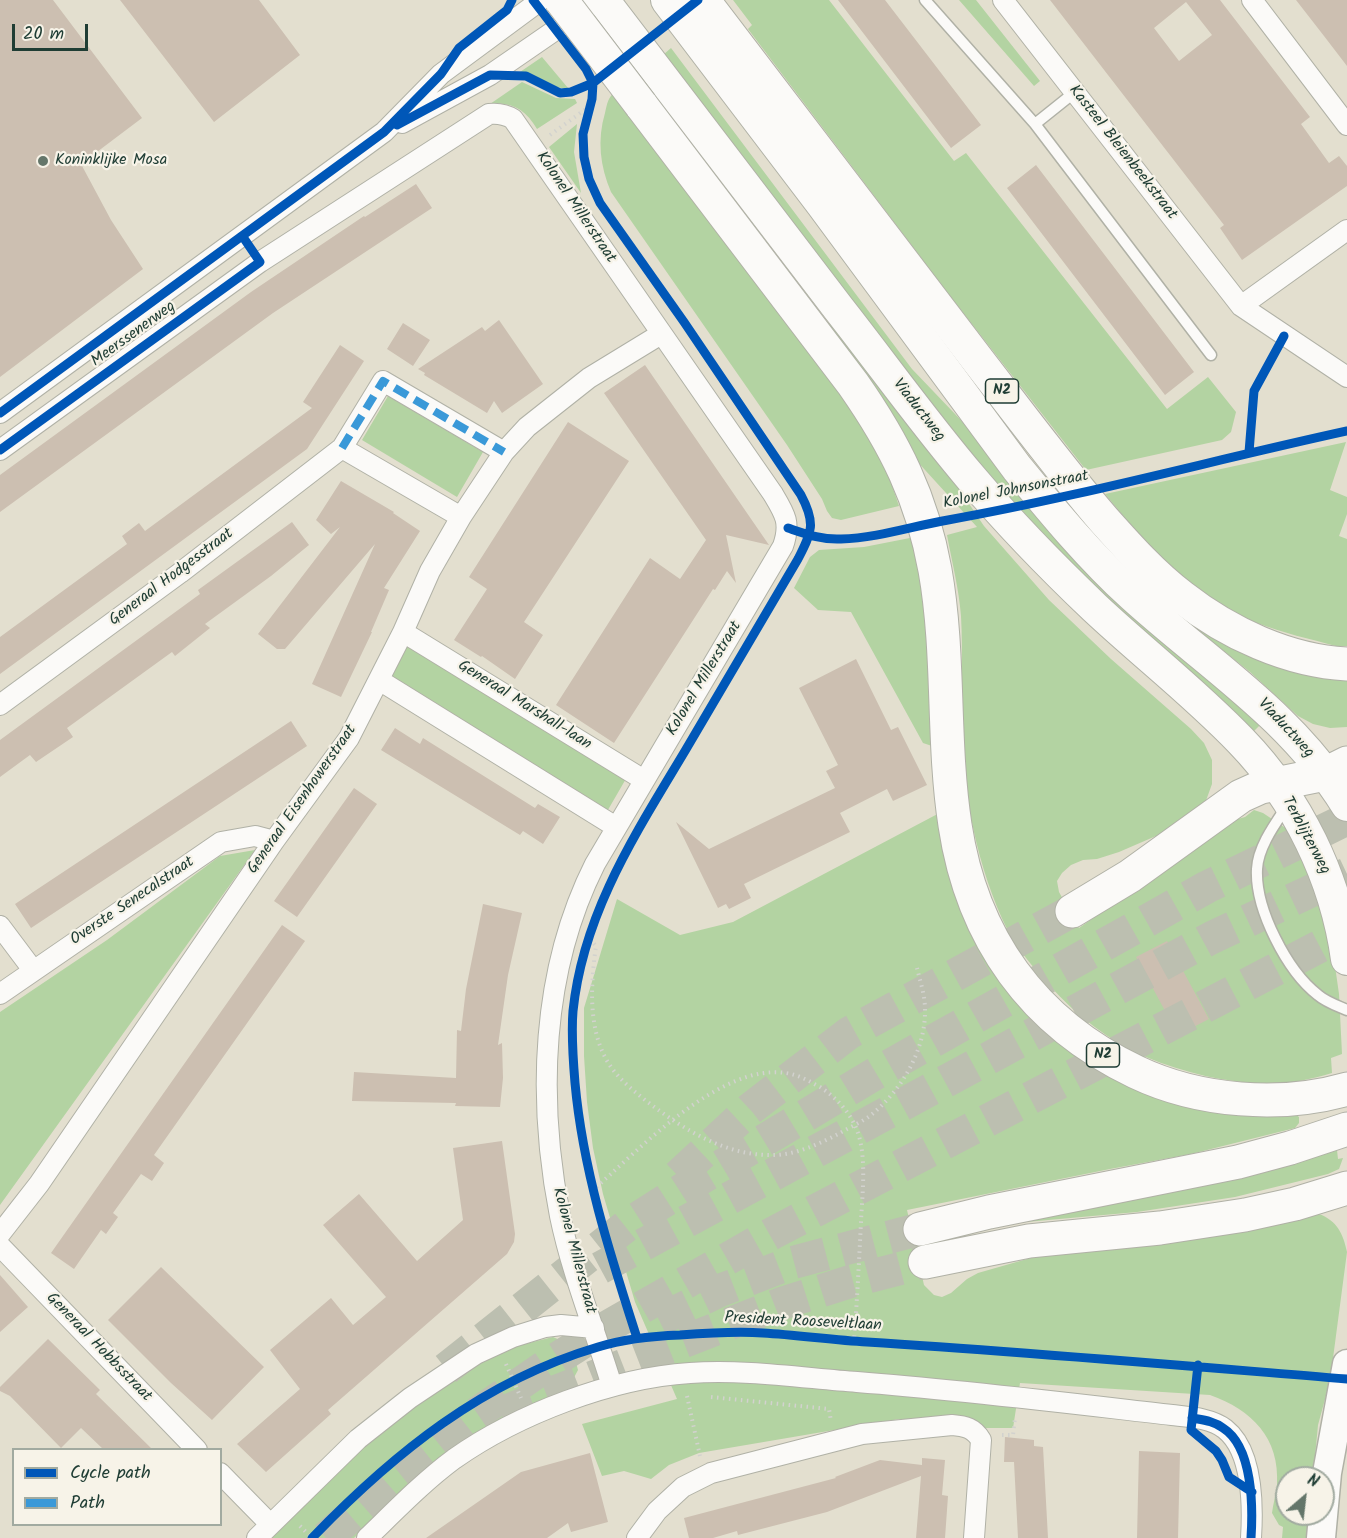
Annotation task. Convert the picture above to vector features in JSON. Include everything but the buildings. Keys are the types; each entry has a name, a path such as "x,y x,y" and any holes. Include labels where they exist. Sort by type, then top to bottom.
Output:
{"highway":[{"name":"N2","path":"561,0 853,384 879,421 906,471 920,511 935,571 944,659 950,773 960,854 974,900 1007,964 1041,1007 1064,1028 1115,1062 1168,1085 1224,1097 1252,1099 1299,1098 1331,1094 1347,1089"},
{"name":"N2","path":"703,0 1076,487 1155,574 1182,598 1240,634 1304,658 1347,664"},
{"path":"1072,911 1130,876 1241,796 1261,787 1283,793 1336,768"},
{"path":"920,1229 1011,1207 1238,1162 1347,1129"},
{"path":"925,1262 1029,1241 1160,1228 1245,1215 1295,1204 1347,1188"}],"main road":[{"name":"Viaductweg","path":"601,0 973,480 1095,608 1222,722 1255,756 1283,793"},
{"name":"Viaductweg","path":"667,0 822,204 1017,468 1046,503 1101,565 1133,596 1336,768"},
{"path":"1336,768 1347,805"},
{"name":"Terblijterweg","path":"1283,793 1316,851 1330,885 1347,959"},
{"path":"1321,1538 1327,1473 1347,1364"}],"street":[{"name":"Meerssenerweg","path":"384,132 441,74 541,0"},
{"name":"Meerssenerweg","path":"0,413 384,132 490,75 601,0"},
{"name":"Kasteel Bleienbeekstraat","path":"1003,0 1240,306 1347,377"},
{"path":"1252,0 1347,125"},
{"name":"Meerssenerweg","path":"0,450 260,262 489,114"},
{"name":"Kolonel Millerstraat","path":"489,114 506,115 513,119 534,147 773,494 787,519 788,528 775,562 616,827 583,888 569,926 558,968 551,1008 548,1064 549,1129 553,1170 561,1218 612,1386"},
{"path":"1240,306 1347,230"},
{"path":"243,237 260,262"},
{"name":"Generaal Eisenhowerstraat","path":"0,1234 77,1130 274,841 349,738 404,632 430,571 461,517 504,452 527,427 589,378 661,334"},
{"path":"461,517 342,448 383,381 504,452"},
{"name":"Generaal Hodgesstraat","path":"0,705 180,573 342,448"},
{"name":"Generaal Marshall-laan","path":"404,632 644,780"},
{"path":"379,680 616,827"},
{"name":"Overste Senecalstraat","path":"0,994 221,842 255,836 274,841"},
{"path":"0,926 33,970"},
{"name":"Generaal Hobbsstraat","path":"0,1246 196,1448"},
{"path":"222,1476 264,1531 358,1439 452,1369 497,1344 553,1326 594,1328"},
{"path":"367,1538 407,1499 453,1461 494,1434 529,1416 612,1386 666,1375 711,1372 888,1385 1172,1415 1214,1422 1226,1429 1234,1439 1248,1474 1253,1509 1251,1538"},
{"path":"637,1538 657,1511 683,1487 705,1475 862,1434 952,1425 969,1428 977,1433 982,1445 974,1538"}],"lane":[{"path":"925,0 1035,124 1211,355"},
{"path":"1035,124 1075,92"},
{"path":"1283,793 1257,867 1258,889 1268,920 1298,975 1319,996 1347,1011"}],"path":[{"path":"586,123 591,103"},
{"path":"555,132 591,103"},
{"path":"585,947 590,932"},
{"path":"590,932 596,946 592,970 596,1032 604,1056 612,1070 626,1085 672,1121 708,1140 753,1155 778,1155 821,1143 870,1116 888,1099 916,1056 923,1035 925,1008 917,968"},
{"path":"592,1191 672,1121 726,1084 755,1075 786,1073 804,1078 829,1093 845,1108 860,1141 862,1195 855,1341"},
{"path":"497,1344 529,1416"},
{"path":"501,1388 524,1376"},
{"path":"698,1395 686,1394 705,1475"},
{"path":"710,1397 829,1409 831,1422 820,1425"},
{"path":"977,1433 1013,1435 1018,1398"},
{"path":"312,1538 320,1530"}],"green space":[{"path":"733,0 829,0 954,161 966,153 1167,409 1208,377 1236,412 1231,432 1222,440 1086,470 950,296 748,29 752,25"},
{"path":"959,0 976,0 1040,81 1034,86"},
{"path":"671,48 912,369 1261,724 1251,734 1088,583 974,462 663,55"},
{"path":"542,57 568,88 549,85 520,72"},
{"path":"522,82 556,98 575,99 577,103 537,129 518,108 498,103 490,104"},
{"path":"615,92 829,367 880,450 899,506 841,520 832,518 827,511 822,499 787,445 611,192 604,172 600,143 607,104"},
{"path":"577,124 574,152 581,193 549,147"},
{"path":"828,323 836,328 957,486 984,526 1049,600 1111,659 1191,729 1204,743 1212,760 1212,784 1204,806 1169,836 1156,836 1119,852 1097,859 1083,860 1071,865 1062,873 1057,881 1059,892 1079,928 1231,821 1245,817 1254,810 1263,813 1290,831 1308,873 1324,921 1339,994 1342,1054 1331,1058 1332,1073 1293,1082 1269,1084 1238,1082 1175,1068 1146,1057 1106,1035 1082,1017 1049,985 1017,945 997,907 980,857 965,777 961,616 947,535 977,527 915,459"},
{"path":"388,396 483,452 457,497 362,440"},
{"path":"1346,442 1330,490 1347,497 1347,514 1339,536 1347,539 1347,646 1336,646 1267,627 1234,613 1212,600 1173,569 1137,532 1105,494"},
{"path":"915,537 923,561 935,747 923,743 851,612 818,610 794,588 810,557 819,550 864,547"},
{"path":"1185,620 1224,640 1347,672 1347,727 1330,728 1313,724 1298,716 1250,672"},
{"path":"409,642 627,777 605,815 386,678"},
{"path":"947,809 1042,1023 1299,1117 1299,1123 1295,1128 1191,1154 907,1210 924,1285 934,1295 942,1297 978,1273 1034,1257 1319,1214 1330,1220 1341,1233 1347,1252 1330,1381 1318,1425 1314,1466 1277,1466 1274,1453 1260,1428 1239,1409 1210,1395 1020,1383 1013,1428 984,1428 966,1420 899,1419 699,1453 669,1465 651,1479 624,1471 602,1476 582,1424 677,1399 635,1302 603,1194 593,1148 587,1102 584,1008 617,899 680,935 733,922"},
{"path":"255,850 0,1205 0,1012 107,940 220,856"},
{"path":"1337,1150 1338,1159 1343,1158 1339,1169 1328,1174 1235,1197 1137,1212 1015,1223 1258,1171"},
{"path":"553,1337 571,1345 578,1370 569,1387 517,1414 399,1495 354,1538 267,1538 371,1438 440,1384 500,1350"},
{"path":"1275,1496 1275,1518 1272,1513"},
{"path":"1281,1526 1308,1526 1307,1538 1282,1538 1283,1527"}],"tunnel":[{"path":"446,1369 630,1223 688,1186 878,1072 1207,887 1347,819"},
{"path":"600,1268 1211,938 1347,874"},
{"path":"678,1176 750,1109 849,1033 1072,911"},
{"path":"326,1538 391,1481 469,1419 607,1327 773,1233 1347,932"},
{"path":"659,1320 721,1290 791,1263 920,1229"},
{"path":"501,1413 780,1304 852,1281 925,1262"}],"marked path":[{"path":"342,448 383,381 504,452"}],"cycle path":[{"path":"0,413 384,132 441,74 459,48 507,10 512,0"},
{"path":"533,0 586,69 593,83 592,99 583,134 584,157 589,179 600,203 801,495 810,520 809,534 798,559 648,812 614,875 588,941 579,975 572,1029 584,1148 599,1212 637,1338"},
{"path":"397,125 490,75 526,76 560,93 571,92 593,83 698,0"},
{"path":"0,450 260,262 243,237"},
{"path":"1249,452 1254,391 1284,336"},
{"name":"Kolonel Johnsonstraat","path":"788,528 827,539 881,534 1048,500 1347,431"},
{"name":"President Rooseveltlaan","path":"312,1538 375,1477 408,1449 479,1400 516,1379 556,1361 628,1340 659,1336 753,1332 1347,1379"},
{"path":"1198,1365 1191,1430 1216,1451 1229,1477 1252,1492"},
{"path":"1192,1418 1220,1426 1233,1437 1240,1449 1249,1478 1252,1510 1251,1538"}],"place":[{"name":"Koninklijke Mosa","path":"43,161"}]}
